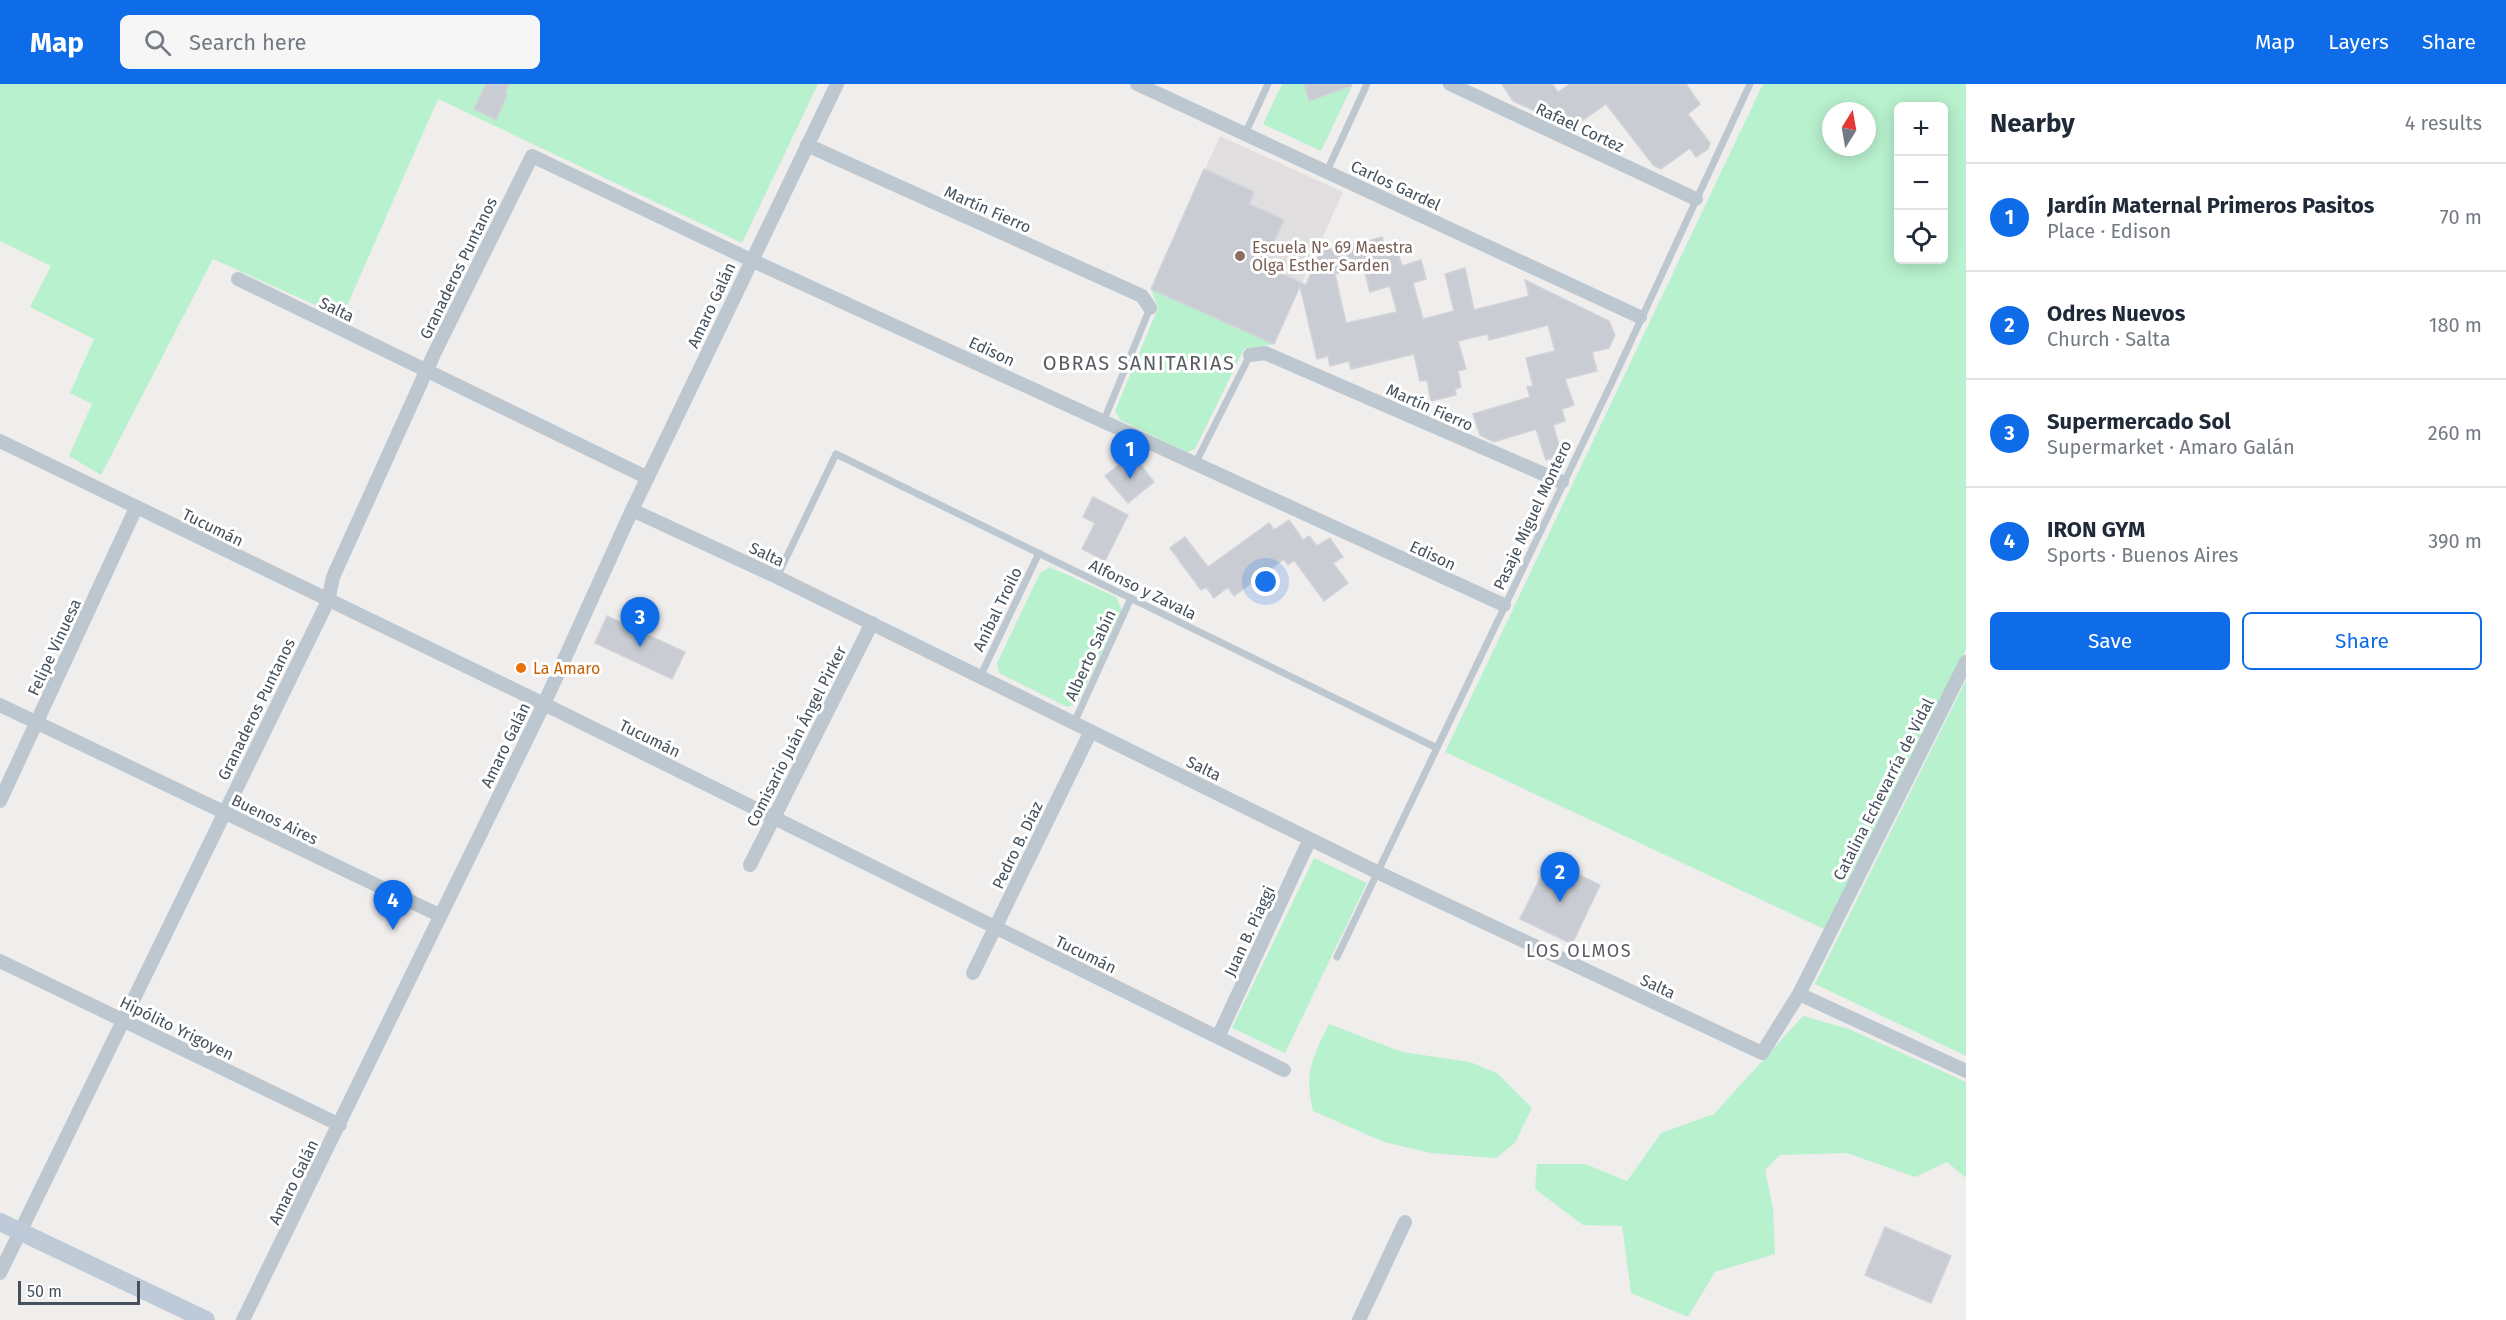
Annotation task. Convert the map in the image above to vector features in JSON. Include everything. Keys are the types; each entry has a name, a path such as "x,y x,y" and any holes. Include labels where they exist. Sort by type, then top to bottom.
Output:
{"street":[{"name":"Amaro Galán","path":"243,1320 544,704 632,510 837,84"},
{"name":"Carlos Gardel","path":"1137,84 1640,317"},
{"name":"Rafael Cortez","path":"1450,84 1696,199"},
{"name":"Martín Fierro","path":"807,145 1142,296 1150,308"},
{"name":"Edison","path":"532,156 751,260 1504,605"},
{"name":"Granaderos Puntanos","path":"0,1273 328,601 333,577 427,371 532,156"},
{"name":"Salta","path":"238,279 648,478"},
{"name":"Martín Fierro","path":"1250,355 1265,353 1562,482"},
{"name":"Tucumán","path":"0,441 544,704 1284,1070"},
{"name":"Felipe Vinuesa","path":"0,801 136,508"},
{"name":"Salta","path":"632,510 872,623 1377,872 1762,1053"},
{"name":"Comisario Juán Ángel Pirker","path":"750,865 872,623"},
{"name":"Catalina Echevarría de Vidal","path":"1762,1053 1799,994 1966,662"},
{"name":"Buenos Aires","path":"0,705 439,915"},
{"name":"Pedro B. Díaz","path":"973,973 1091,731"},
{"name":"Juan B. Piaggi","path":"1218,1037 1310,839"},
{"name":"Hipólito Yrigoyen","path":"0,961 340,1125"},
{"path":"1799,994 1966,1071"},
{"path":"0,1222 206,1320"},
{"path":"1359,1320 1405,1222"}],"lane":[{"path":"1245,134 1268,84"},
{"path":"1327,171 1368,84"},
{"name":"Pasaje Miguel Montero","path":"1337,957 1750,84"},
{"path":"1104,420 1150,308"},
{"path":"1195,464 1250,355"},
{"name":"Alfonso y Zavala","path":"777,577 836,454 1437,748"},
{"name":"Aníbal Troilo","path":"980,676 1039,554"},
{"name":"Alberto Sabín","path":"1074,723 1131,598"}],"shaded area":[{"name":"Escuela N° 69 Maestra Olga Esther Sarden","path":"1220,136 1343,192 1274,344 1151,289"}],"green space":[{"path":"0,84 818,84 742,243 438,99 342,317 213,259 101,475 69,456 92,404 70,393 94,339 30,307 51,266 0,241"},
{"path":"1282,84 1353,84 1321,151 1263,124"},
{"path":"1763,84 1966,84 1966,650 1826,930 1445,752"},
{"path":"1151,289 1274,344 1244,349 1195,449 1187,452 1120,420 1115,411 1158,308"},
{"path":"1050,567 1116,597 1122,610 1078,703 1067,707 999,673 997,663 1040,573"},
{"path":"1966,680 1966,1056 1815,984"},
{"path":"1314,858 1367,883 1285,1053 1232,1028"},
{"path":"1803,1016 1849,1029 1966,1082 1966,1178 1947,1162 1915,1177 1847,1153 1780,1155 1765,1170 1773,1208 1775,1254 1715,1272 1688,1317 1631,1293 1622,1226 1583,1225 1535,1189 1537,1164 1585,1164 1627,1181 1661,1133 1714,1114"},
{"path":"1329,1024 1402,1052 1470,1062 1497,1073 1532,1108 1515,1143 1496,1158 1431,1153 1384,1142 1313,1111 1309,1086 1311,1066"}],"building":[{"path":"486,84 509,84 505,94 507,95 496,120 474,109"},
{"path":"1304,84 1351,84 1351,86 1309,101"},
{"path":"1502,84 1552,84 1558,92 1570,84 1686,84 1700,104 1688,114 1710,143 1708,149 1696,157 1690,148 1661,169 1654,166 1606,104 1572,128 1513,101"},
{"path":"1204,169 1254,192 1249,204 1284,220 1263,265 1306,285 1322,246 1334,250 1382,237 1386,252 1397,249 1402,266 1421,260 1426,279 1413,283 1423,319 1454,311 1445,274 1465,268 1474,310 1529,296 1525,280 1609,321 1615,335 1609,348 1592,352 1597,371 1565,379 1574,405 1562,409 1565,421 1553,425 1562,455 1546,460 1536,429 1494,442 1480,435 1473,414 1530,397 1527,387 1533,386 1526,358 1555,351 1548,325 1489,340 1488,334 1458,341 1466,369 1458,371 1461,387 1455,389 1456,395 1431,401 1427,380 1420,381 1414,354 1351,369 1349,361 1330,366 1328,356 1317,359 1300,286 1274,344 1151,289","holes":["1363,266 1370,292 1390,286 1397,312 1346,323 1335,274"]},
{"path":"1132,454 1154,482 1128,503 1105,476"},
{"path":"1093,497 1128,515 1105,561 1082,549 1095,523 1083,517"},
{"path":"1289,520 1303,540 1309,536 1317,546 1330,538 1343,557 1333,563 1348,583 1324,601 1294,560 1288,565 1284,559 1234,596 1228,587 1214,598 1206,587 1201,590 1170,548 1185,537 1208,567 1269,523 1274,530"},
{"path":"607,616 685,652 672,679 595,643"},
{"path":"1549,860 1600,885 1572,944 1520,919"},
{"path":"1885,1227 1951,1256 1931,1303 1865,1275"}],"place":[{"name":"Escuela N° 69 Maestra Olga Esther Sarden","path":"1240,256"},
{"name":"Jardín Maternal Primeros Pasitos","path":"1130,479"},
{"name":"Supermercado Sol","path":"640,647"},
{"name":"La Amaro","path":"521,668"},
{"name":"Odres Nuevos","path":"1560,902"},
{"name":"IRON GYM","path":"393,930"}],"district":[{"name":"OBRAS SANITARIAS","path":"1139,363"},
{"name":"LOS OLMOS","path":"1579,951"}]}
